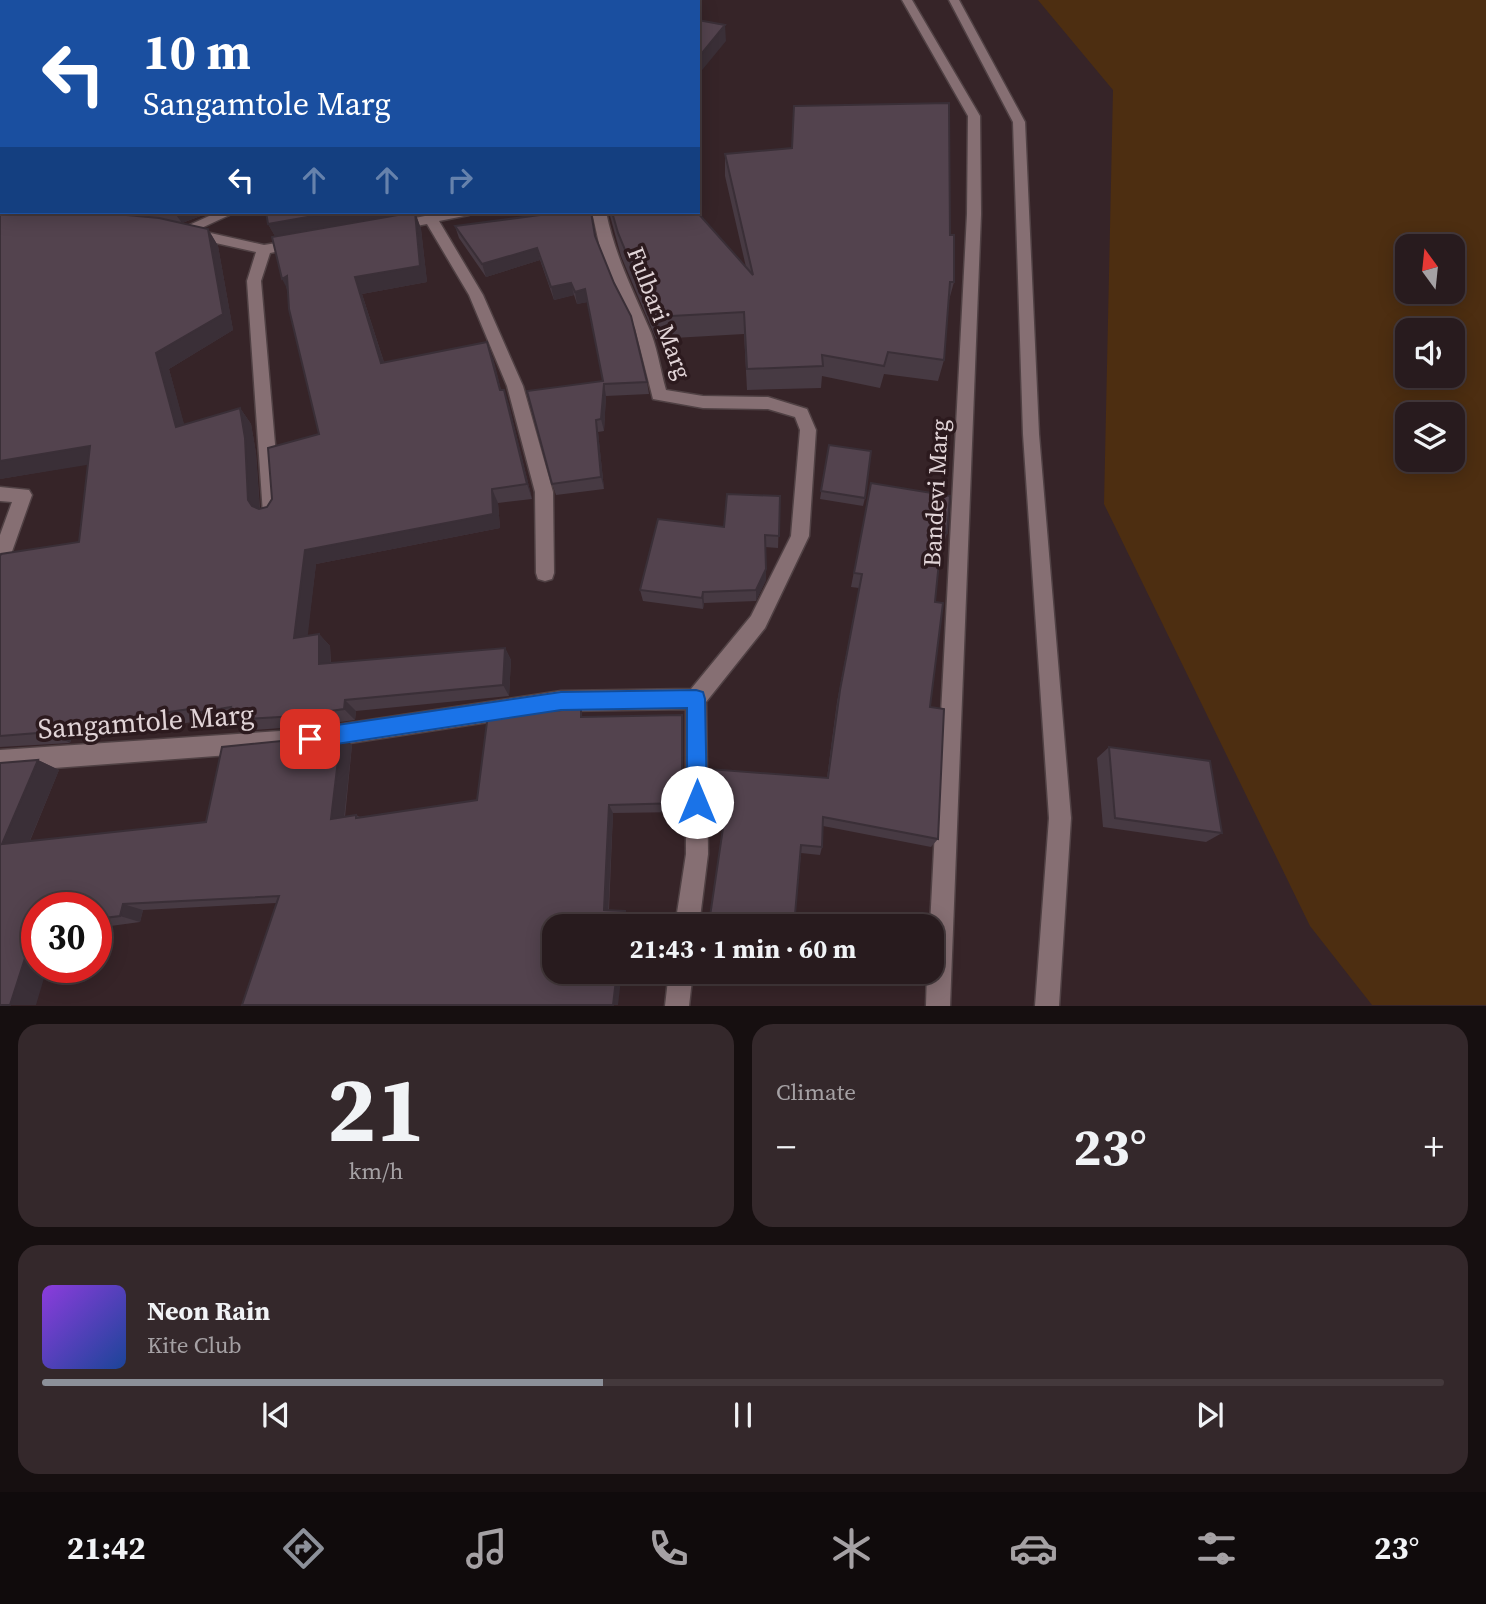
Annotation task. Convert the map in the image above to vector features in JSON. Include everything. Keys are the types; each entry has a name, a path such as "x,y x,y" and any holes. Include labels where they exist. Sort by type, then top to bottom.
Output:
{"street":[{"name":"Bandevi Marg","path":"907,0 974,116 974,214 938,1006"},
{"path":"954,0 1019,122 1031,434 1060,818 1047,1006"},
{"path":"223,214 176,230 264,250 316,240"},
{"path":"381,229 456,214"},
{"name":"Fulbari Marg","path":"600,214 625,295 642,328 659,395 703,402 768,403 801,413 808,430 800,536 758,622 696,699"},
{"path":"432,220 492,327 522,410 544,492 545,573"},
{"path":"264,250 254,281 272,514"},
{"path":"0,494 23,495 0,560"},
{"path":"689,914 697,854 696,699"},
{"name":"Sangamtole Marg","path":"0,761 310,739 561,701 696,699"},
{"path":"677,1006 680,984"}],"shaded area":[{"path":"1038,0 1486,0 1486,1005 1372,1005 1310,926 1104,504 1113,90"}],"building":[{"path":"700,20 725,25 700,56"},
{"path":"949,103 950,235 954,235 954,282 950,282 944,360 888,352 884,366 822,355 823,366 747,369 744,312 653,317 613,214 699,214 753,275 725,154 792,148 794,106"},
{"path":"0,214 116,214 159,218 208,229 223,314 156,353 176,427 240,408 245,438 248,500 252,506 259,509 267,507 272,499 268,448 319,434 289,309 287,276 282,279 272,237 415,214 420,266 355,277 381,363 487,342 500,390 504,390 527,484 492,489 493,514 305,550 294,638 319,634 319,664 505,648 503,685 345,700 344,709 297,716 228,720 231,707 195,713 196,708 50,732 0,736 0,556 79,542 90,446 0,461"},
{"path":"266,214 325,214 268,224"},
{"path":"548,214 591,214 595,236 631,316 647,382 604,384 601,419 596,420 601,477 552,484 527,391 603,381 585,289 575,292 571,283 551,287 537,248 482,264 455,226"},
{"path":"829,445 871,451 865,498 821,491"},
{"path":"871,483 950,496 947,533 942,532 935,602 943,603 930,707 944,709 938,839 823,817 822,847 801,845 795,914 710,914 727,801 709,802 709,769 828,778 840,690 862,574 854,573"},
{"path":"727,494 780,496 779,536 765,535 766,569 756,590 703,592 702,598 640,590 658,519 724,527"},
{"path":"581,709 581,717 682,715 682,803 609,805 604,910 625,911 625,914 542,914 542,984 615,984 613,1005 242,1005 279,896 123,904 120,916 112,917 112,892 21,892 21,971 10,1005 0,1005 0,763 38,760 2,844 206,822 222,747 341,735 331,819 356,815 356,818 477,800 488,714"},
{"path":"1109,747 1210,761 1222,833 1115,818"}],"route":[{"path":"310,739 561,701 696,699 697,802"}]}
